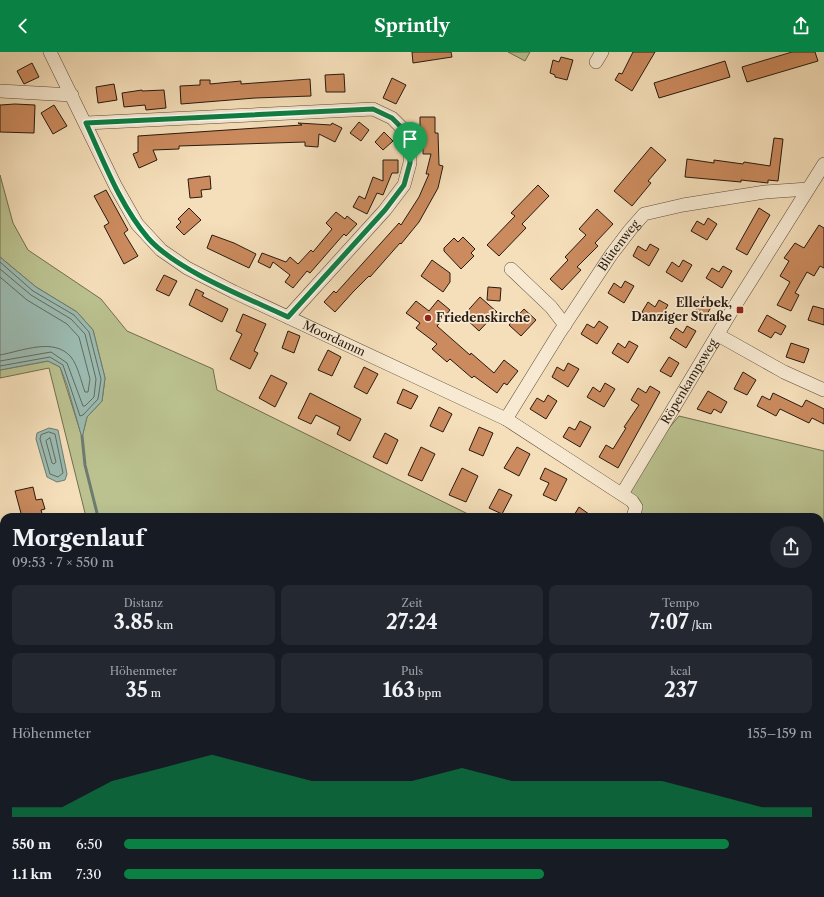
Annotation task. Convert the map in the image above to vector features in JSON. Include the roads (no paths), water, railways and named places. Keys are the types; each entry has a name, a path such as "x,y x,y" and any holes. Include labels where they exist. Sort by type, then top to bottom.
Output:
{"street":[{"name":"Moordamm","path":"50,52 126,205 137,224 161,250 187,268 506,420 622,494"},
{"path":"0,91 72,96"},
{"path":"86,123 373,109 392,118 405,131 410,147 410,163 404,185 385,210 288,317"},
{"name":"Röpenkampsweg","path":"622,494 734,306 824,164"},
{"name":"Blütenweg","path":"506,420 565,325 611,255 644,214 682,205 765,192 808,189"},
{"path":"511,269 551,307 565,325"},
{"path":"718,335 784,372 824,390"},
{"path":"622,494 632,501 636,507 634,513"}],"water":[{"path":"0,257 36,287 77,312 93,330 105,378 102,401 87,417 82,438 67,385 60,367 48,361 0,370"},
{"path":"49,428 58,430 67,474 65,480 57,482 47,477 36,439 37,433"}],"waterway":[{"path":"82,436 85,465 97,513"}],"place":[{"name":"Ellerbek, Danziger Straße","path":"740,310"},
{"name":"Friedenskirche","path":"428,318"}]}
